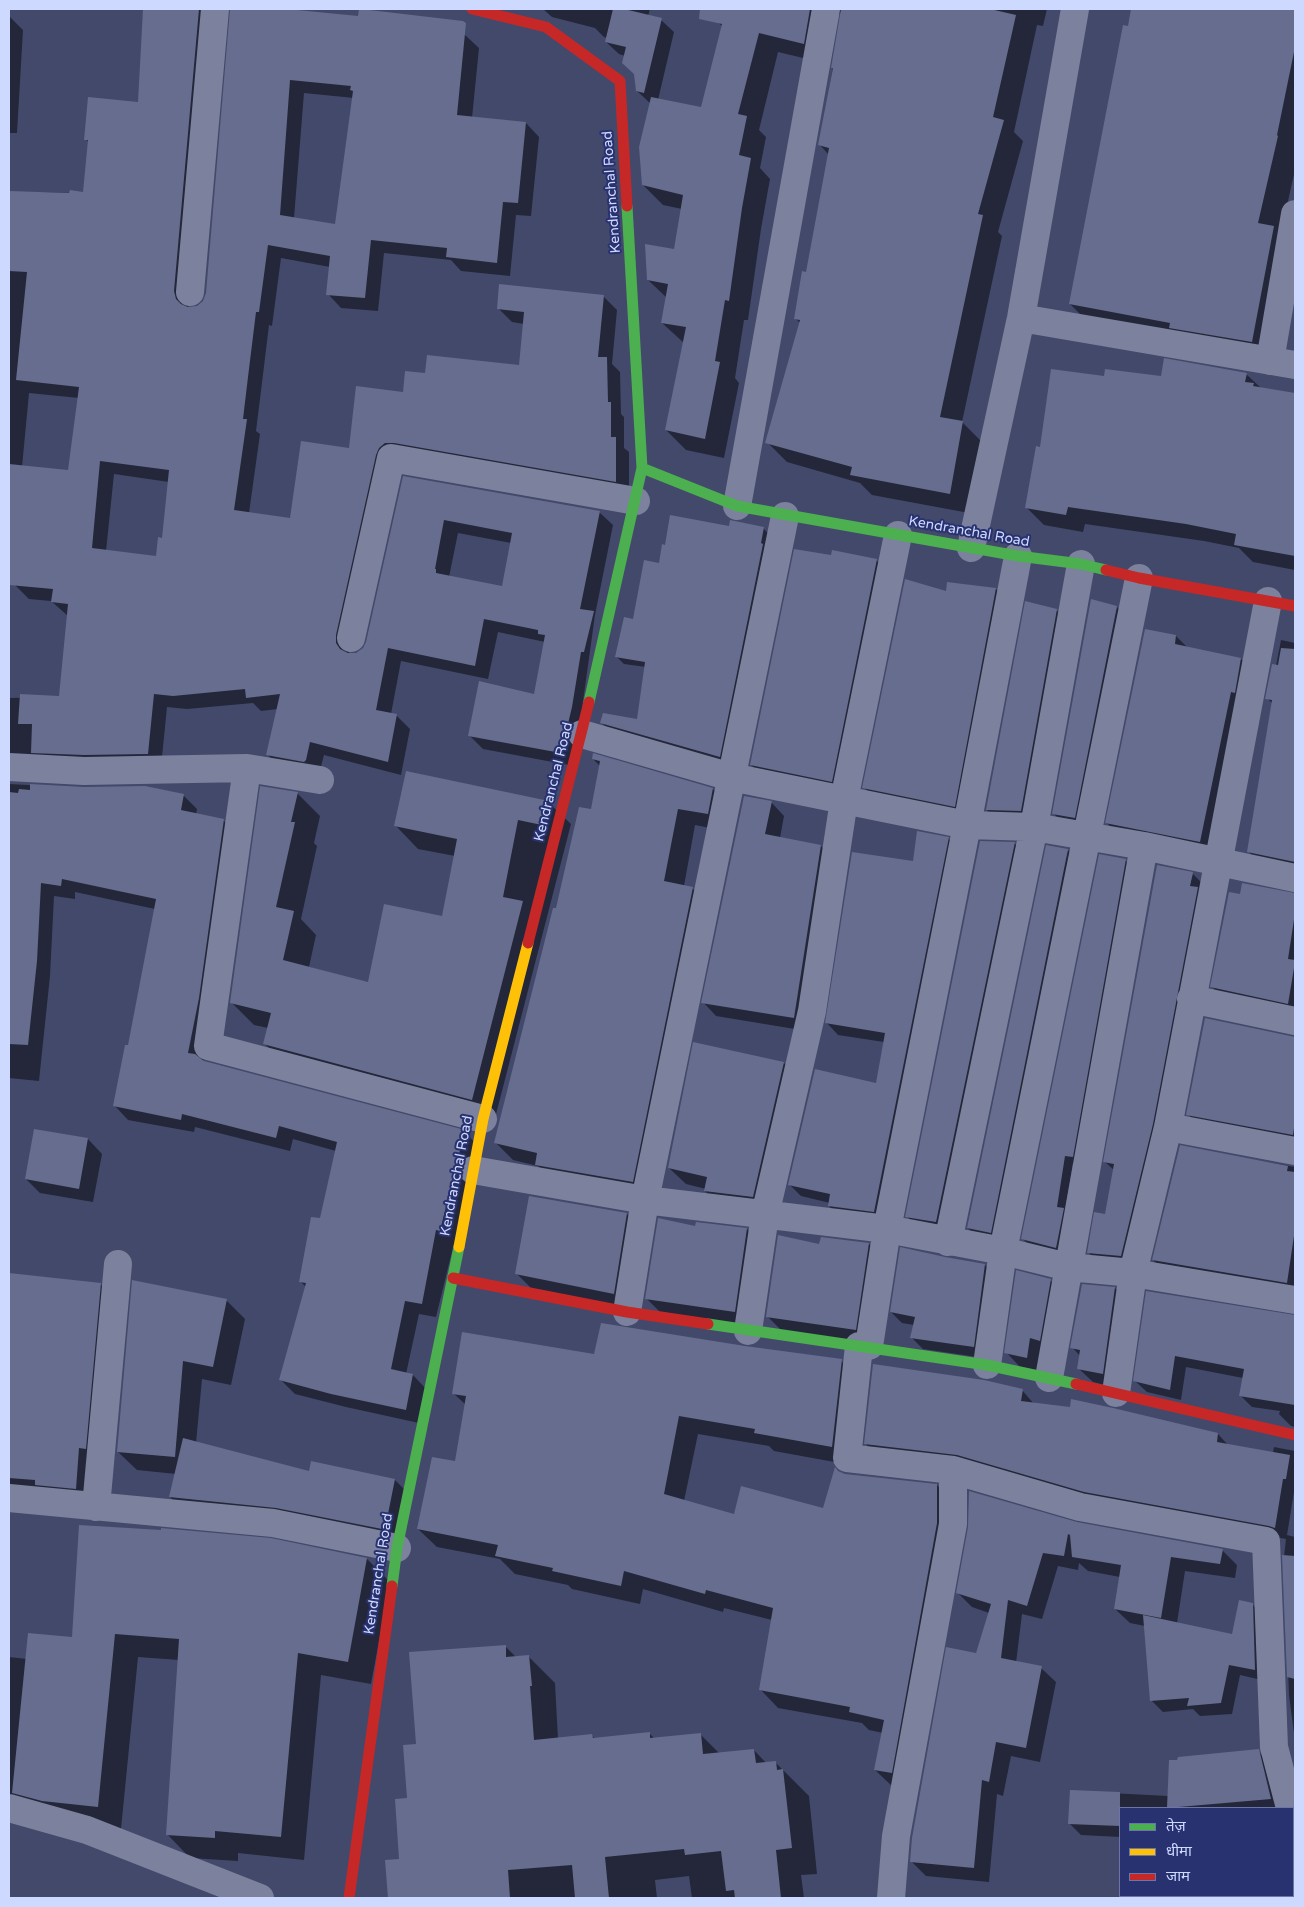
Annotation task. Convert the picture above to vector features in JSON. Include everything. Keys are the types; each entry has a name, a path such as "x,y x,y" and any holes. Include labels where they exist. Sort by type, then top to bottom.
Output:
{"street":[{"path":"190,292 215,9"},
{"name":"Kendranchal Road","path":"349,1898 396,1548 453,1278 483,1119 582,734 642,468 620,81 546,27 472,9"},
{"path":"737,506 826,9"},
{"path":"971,548 1021,318 1075,9"},
{"path":"1021,318 1283,363 1295,214"},
{"path":"351,638 392,458 636,501"},
{"name":"Kendranchal Road","path":"642,468 737,506 1018,556 1081,564 1139,578 1295,606"},
{"path":"627,1312 645,1200 785,516"},
{"path":"748,1331 764,1215 812,1011 844,800 898,535"},
{"path":"1018,556 864,1346 846,1458 953,1470 1080,1507 1266,1541 1274,1748 1290,1807"},
{"path":"948,1242 1034,827 1081,564"},
{"path":"987,1365 1003,1251 1139,578"},
{"path":"1116,1393 1133,1273 1168,1127 1268,601"},
{"path":"582,734 731,778 967,825 1034,827 1144,846 1295,878"},
{"path":"9,767 84,771 247,768 320,780"},
{"path":"247,768 208,1046 483,1119"},
{"path":"1049,1378 1144,846"},
{"path":"1191,999 1295,1021"},
{"path":"1168,1127 1295,1151"},
{"path":"473,1170 645,1200 887,1229 1003,1251 1068,1267 1133,1273 1295,1300"},
{"path":"96,1507 118,1264"},
{"path":"453,1278 627,1312 987,1365 1295,1435"},
{"path":"891,1898 896,1836 953,1524 953,1470"},
{"path":"9,1498 273,1523 396,1548"},
{"path":"9,1808 87,1830 260,1898"}],"building":[{"path":"143,9 199,9 174,291 176,299 181,304 188,307 197,306 203,301 206,293 230,9 287,9 358,16 359,9 361,9 463,21 466,23 457,115 526,122 518,203 503,202 497,263 446,257 447,248 371,240 365,298 326,295 330,256 268,245 259,312 256,312 243,419 247,419 234,510 290,518 301,441 349,448 356,386 403,392 405,371 425,373 427,355 519,365 524,312 497,309 499,284 604,295 598,357 607,357 608,402 611,402 611,437 616,437 616,482 385,443 379,448 376,455 336,635 336,643 340,649 348,653 356,653 363,648 366,642 403,476 600,511 580,609 594,611 584,652 581,652 572,707 561,753 468,736 479,681 534,694 545,635 538,634 538,630 484,619 475,666 388,648 376,710 397,714 388,762 310,742 304,762 266,755 280,694 246,698 245,689 173,696 154,694 148,754 84,755 31,753 32,724 18,724 20,694 59,696 68,604 51,602 53,589 9,585 9,464 68,470 79,387 16,380 27,272 9,271 9,191 69,193 70,190 83,192 88,140 84,140 88,97 138,102","holes":["290,80 351,86 350,90 353,91 335,224 280,215","100,461 169,470 162,538 158,537 156,556 92,548","444,520 512,533 502,586 436,573 435,569"]},
{"path":"613,9 624,9 662,18 644,93 636,91 634,74 622,63 626,47 605,42"},
{"path":"700,9 810,9 804,44 759,33 738,114 747,116 739,155 751,158 729,301 725,300 715,361 720,362 705,439 665,430 686,327 661,323 668,284 647,280 645,244 674,249 683,195 642,185 639,147 651,97 701,107 722,24 699,19"},
{"path":"841,9 990,9 1016,15 993,117 1004,120 978,214 983,215 940,417 963,421 950,494 850,475 852,467 765,443 800,320 794,319 802,271 806,272 829,148 818,145 833,68 831,68"},
{"path":"1131,9 1295,9 1295,47 1278,136 1258,223 1274,226 1252,342 1169,328 1170,323 1069,304 1123,25 1128,26"},
{"path":"1164,358 1247,373 1245,382 1254,383 1253,386 1295,393 1295,556 1234,545 1236,534 1186,524 1068,507 1066,515 1025,508 1036,446 1040,447 1051,369 1104,376 1105,369 1161,376"},
{"path":"670,515 729,526 730,520 764,527 761,543 763,544 720,757 600,723 603,713 637,719 645,662 615,657 624,617 633,619 644,560 659,563 662,544 665,545"},
{"path":"794,549 831,555 832,550 877,559 832,782 750,765"},
{"path":"905,579 946,591 947,582 996,588 955,807 862,788"},
{"path":"1091,599 1117,606 1075,818 1052,814"},
{"path":"1025,601 1057,609 1021,811 986,810"},
{"path":"1145,629 1176,635 1175,644 1241,658 1235,693 1231,692 1200,842 1105,823"},
{"path":"1281,648 1295,649 1295,862 1247,852 1272,700 1265,699 1272,664 1278,665"},
{"path":"593,753 713,788 708,814 678,809 664,881 693,887 633,1182 535,1165 537,1153 494,1143 553,908 556,908 579,807 591,809 600,761 592,759"},
{"path":"406,771 549,801 542,825 518,820 503,897 523,901 472,1100 263,1044 271,1013 230,1003 260,786 298,792 291,822 295,822 276,907 294,911 283,960 368,982 384,904 442,916 457,839 394,826"},
{"path":"30,784 84,787 145,786 184,794 181,810 224,819 199,998 188,1053 195,1054 204,1061 465,1130 440,1231 436,1230 422,1304 405,1301 391,1369 413,1374 406,1410 331,1394 279,1380 306,1283 299,1282 311,1217 320,1218 337,1142 279,1126 276,1138 182,1114 181,1120 113,1106 125,1045 128,1045 156,899 62,879 61,886 41,883 37,961 28,1045 9,1044 9,792 18,793 19,789 30,790"},
{"path":"744,796 772,801 765,834 821,845 794,1018 701,1003"},
{"path":"917,831 949,837 874,1212 828,1206 830,1194 788,1185 815,1069 876,1083 885,1033 825,1023 852,852 913,861"},
{"path":"980,841 1015,842 936,1222 905,1217"},
{"path":"1046,845 1068,849 991,1233 967,1228"},
{"path":"1099,854 1126,859 1073,1157 1065,1156 1057,1207 1064,1208 1056,1248 1021,1239"},
{"path":"1157,865 1193,872 1190,886 1198,887 1153,1124 1121,1256 1087,1253 1094,1212 1105,1214 1114,1164 1103,1162"},
{"path":"1242,883 1295,893 1295,913 1288,959 1295,960 1295,962 1288,1004 1210,987 1229,892 1240,894"},
{"path":"1205,1018 1295,1037 1295,1122 1293,1135 1186,1115"},
{"path":"693,1042 784,1062 753,1197 704,1191 707,1177 668,1168"},
{"path":"34,1129 88,1138 79,1189 25,1179"},
{"path":"1180,1145 1288,1166 1287,1171 1295,1172 1295,1229 1287,1283 1152,1260"},
{"path":"529,1196 627,1213 614,1294 515,1274"},
{"path":"658,1218 695,1226 696,1222 747,1228 735,1312 645,1299"},
{"path":"778,1235 819,1244 821,1237 869,1243 856,1330 766,1317"},
{"path":"900,1247 985,1264 974,1347 910,1338 915,1317 890,1312"},
{"path":"1016,1270 1051,1279 1040,1341 1030,1338 1027,1358 1004,1353"},
{"path":"9,1273 101,1283 86,1449 79,1448 76,1489 35,1485 35,1480 9,1478"},
{"path":"132,1280 227,1299 213,1367 183,1361 175,1457 117,1452"},
{"path":"1082,1284 1115,1287 1103,1374 1077,1369 1080,1350 1070,1348"},
{"path":"1146,1291 1295,1315 1295,1405 1239,1396 1244,1369 1175,1356 1170,1390 1133,1381"},
{"path":"601,1323 842,1359 832,1447 754,1433 755,1429 679,1416 664,1494 734,1514 741,1486 823,1508 835,1467 838,1471 845,1474 937,1484 937,1523 892,1773 874,1770 884,1720 849,1712 850,1707 759,1690 773,1608 706,1590 705,1594 624,1571 621,1586 552,1571 553,1568 495,1556 498,1545 417,1529 432,1457 455,1461 466,1396 452,1394 462,1332 594,1354"},
{"path":"873,1364 984,1380 1023,1389 1021,1401 1070,1407 1071,1399 1113,1408 1218,1433 1217,1442 1290,1455 1286,1479 1283,1479 1275,1528 1084,1492 957,1455 864,1444"},
{"path":"183,1438 309,1471 311,1461 395,1479 386,1524 383,1523 382,1529 276,1508 169,1497"},
{"path":"969,1491 1077,1522 1223,1549 1220,1564 1171,1557 1161,1618 1114,1609 1121,1565 1072,1557 1070,1535 1068,1534 1064,1556 1043,1553 1027,1606 1008,1600 1001,1658 1042,1666 1026,1748 996,1742 989,1782 982,1780 974,1868 910,1862 912,1838 946,1647 976,1653 991,1604 956,1593 968,1527"},
{"path":"79,1525 161,1530 161,1528 271,1538 367,1558 348,1662 298,1653 281,1837 215,1831 215,1838 166,1835 179,1639 115,1634 98,1807 42,1801 12,1793 28,1633 72,1637"},
{"path":"1282,1555 1295,1556 1295,1679 1287,1677"},
{"path":"1239,1600 1253,1603 1255,1670 1229,1665 1221,1703 1187,1706 1189,1698 1150,1701 1143,1615 1232,1634"},
{"path":"506,1645 506,1657 529,1655 534,1740 592,1734 593,1738 650,1732 650,1738 701,1733 703,1754 754,1749 756,1763 776,1761 777,1770 783,1769 792,1848 776,1850 781,1898 735,1898 734,1890 726,1891 721,1851 685,1855 684,1849 605,1857 609,1898 575,1898 572,1865 508,1870 510,1898 388,1898 385,1860 399,1859 395,1799 407,1798 403,1745 416,1744 409,1652"},
{"path":"1259,1749 1271,1799 1167,1807 1169,1760 1177,1760 1178,1757"},
{"path":"1070,1790 1120,1792 1119,1826 1068,1824"}],"traffic: fast":[{"path":"589,702 642,468 627,206"},
{"path":"642,468 737,506 1018,556 1081,564 1106,570"},
{"path":"392,1586 397,1548 459,1247"},
{"path":"708,1324 987,1365 1076,1384"}],"traffic: slow":[{"path":"459,1247 483,1119 528,943"}],"traffic: jam":[{"path":"472,9 546,27 620,81 627,206"},
{"path":"1106,570 1139,578 1295,606"},
{"path":"528,943 589,702"},
{"path":"453,1278 627,1312 708,1324"},
{"path":"1076,1384 1295,1435"},
{"path":"349,1898 392,1586"}]}
